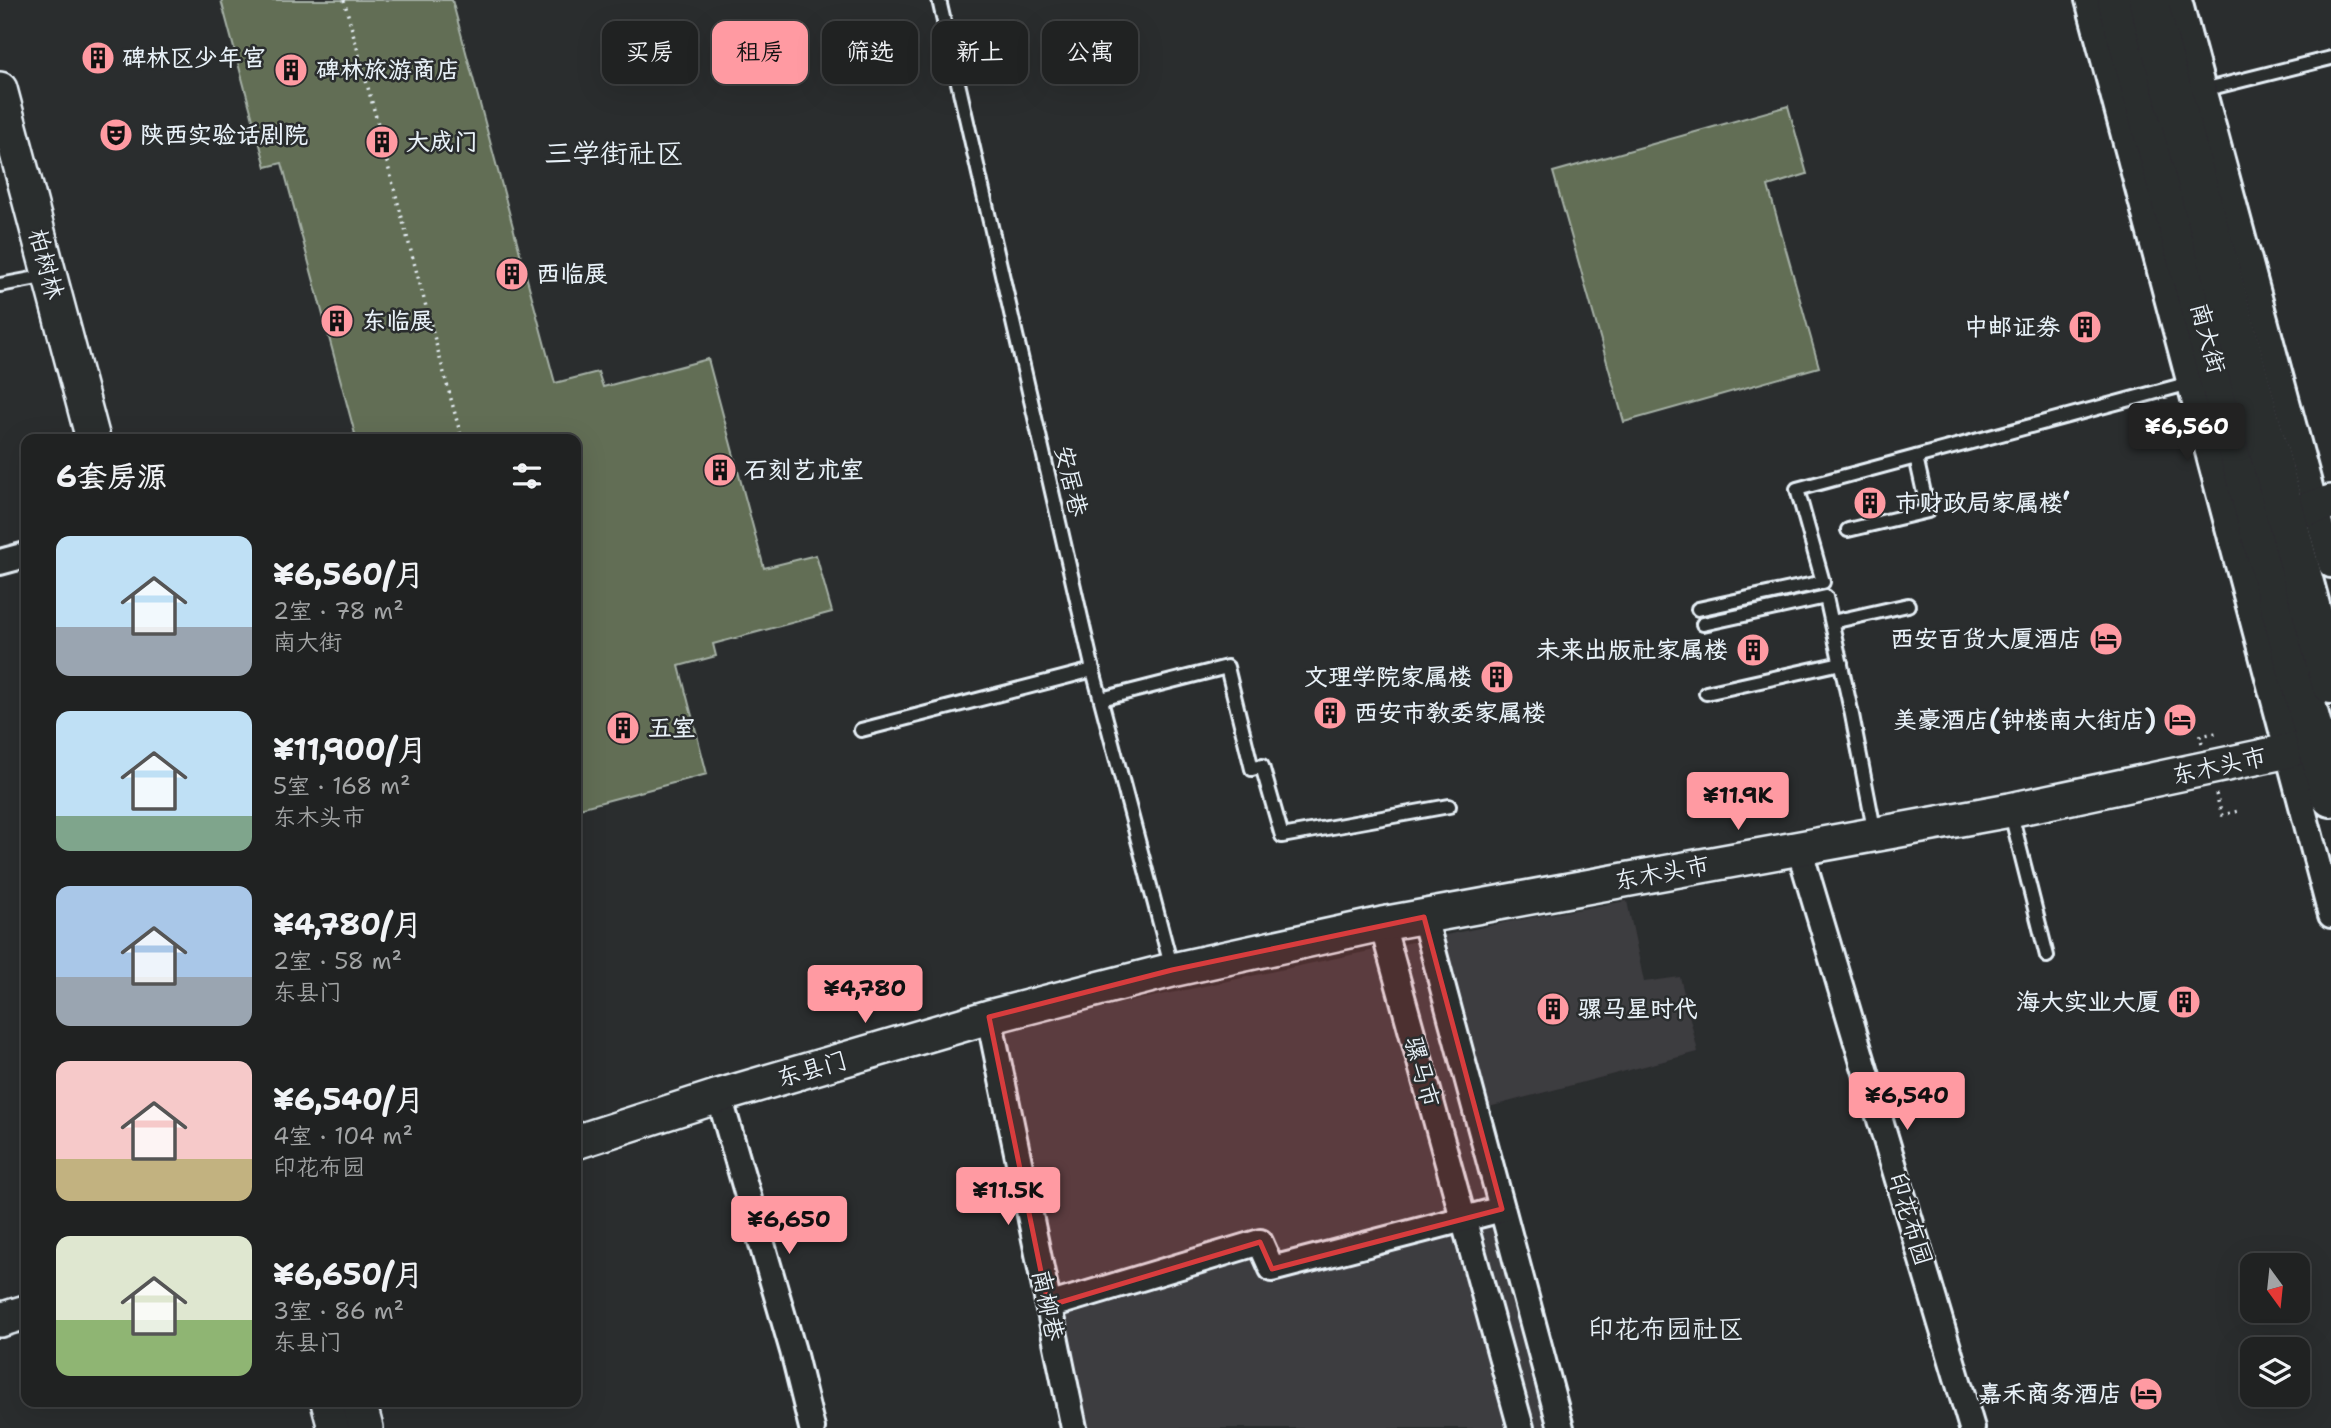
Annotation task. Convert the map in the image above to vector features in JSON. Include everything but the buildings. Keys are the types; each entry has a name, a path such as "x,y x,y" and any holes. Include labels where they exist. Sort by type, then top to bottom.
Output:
{"main road":[{"name":"南大街","path":"2117,0 2302,747 2331,797"},
{"name":"南大街","path":"2148,0 2311,508 2331,684"}],"street":[{"path":"2088,0 2190,383 2302,747 2331,915"},
{"path":"2179,0 2311,508 2331,565"},
{"name":"柏树林","path":"0,89 92,434"},
{"path":"0,562 21,556"},
{"name":"东木头市","path":"1172,970 1382,924 2010,810 2302,747"},
{"name":"印花布园","path":"1799,848 1972,1428"},
{"name":"骡马市","path":"1424,916 1502,1209 1553,1426"},
{"name":"骡马市","path":"1382,924 1521,1428"},
{"name":"东县门","path":"581,1140 719,1096 989,1017 1172,970"},
{"name":"南柳巷","path":"989,1017 1074,1428"},
{"path":"719,1096 793,1351 811,1428"},
{"path":"1048,1306 1260,1242 1272,1269 1502,1209"},
{"path":"0,1320 21,1314"},
{"path":"329,1407 335,1428"},
{"path":"360,1407 366,1428"}],"lane":[{"name":"安居巷","path":"939,0 1093,670 1172,970"},
{"path":"2203,90 2331,58"},
{"path":"0,285 49,276"},
{"path":"1698,609 1823,582 1797,489 2190,383"},
{"path":"1848,530 1928,511 1916,457"},
{"path":"1703,624 1826,597 1875,835"},
{"path":"1832,622 1908,605"},
{"path":"1706,692 1841,663"},
{"path":"1101,699 1227,667 1252,769 1262,766 1282,836 1449,806"},
{"path":"861,730 1093,670"},
{"path":"2010,810 2047,956"}],"path":[{"path":"344,0 379,128"},
{"path":"386,155 460,434"}],"highlighted area":[{"path":"1424,917 1502,1209 1272,1269 1260,1242 1048,1306 989,1017 1172,970"}],"shaded area":[{"path":"1627,901 1644,982 1680,977 1698,1052 1485,1108 1568,1428 1075,1428 991,1031 1512,921"}],"green space":[{"path":"221,0 452,0 555,383 598,372 603,387 708,359 764,568 816,555 832,612 713,644 716,656 679,666 707,774 581,808 581,434 355,434 282,163 266,167"},
{"path":"1788,106 1807,174 1768,186 1819,367 1624,422 1553,172"}],"place":[{"name":"碑林区少年宫","path":"98,58"},
{"name":"碑林旅游商店","path":"291,70"},
{"name":"陕西实验话剧院","path":"116,135"},
{"name":"大成门","path":"382,142"},
{"name":"西临展","path":"512,274"},
{"name":"东临展","path":"337,321"},
{"name":"中邮证券","path":"2085,327"},
{"name":"石刻艺术室","path":"720,470"},
{"name":"市财政局家属楼‘","path":"1870,503"},
{"name":"西安百货大厦酒店","path":"2106,639"},
{"name":"未来出版社家属楼","path":"1753,650"},
{"name":"文理学院家属楼","path":"1497,677"},
{"name":"西安市教委家属楼","path":"1330,713"},
{"name":"美豪酒店(钟楼南大街店)","path":"2180,720"},
{"name":"五室","path":"623,728"},
{"name":"海大实业大厦","path":"2184,1002"},
{"name":"骡马星时代","path":"1553,1009"},
{"name":"嘉禾商务酒店","path":"2146,1394"}],"district":[{"name":"三学街社区","path":"614,153"},
{"name":"印花布园社区","path":"1666,1328"}]}
